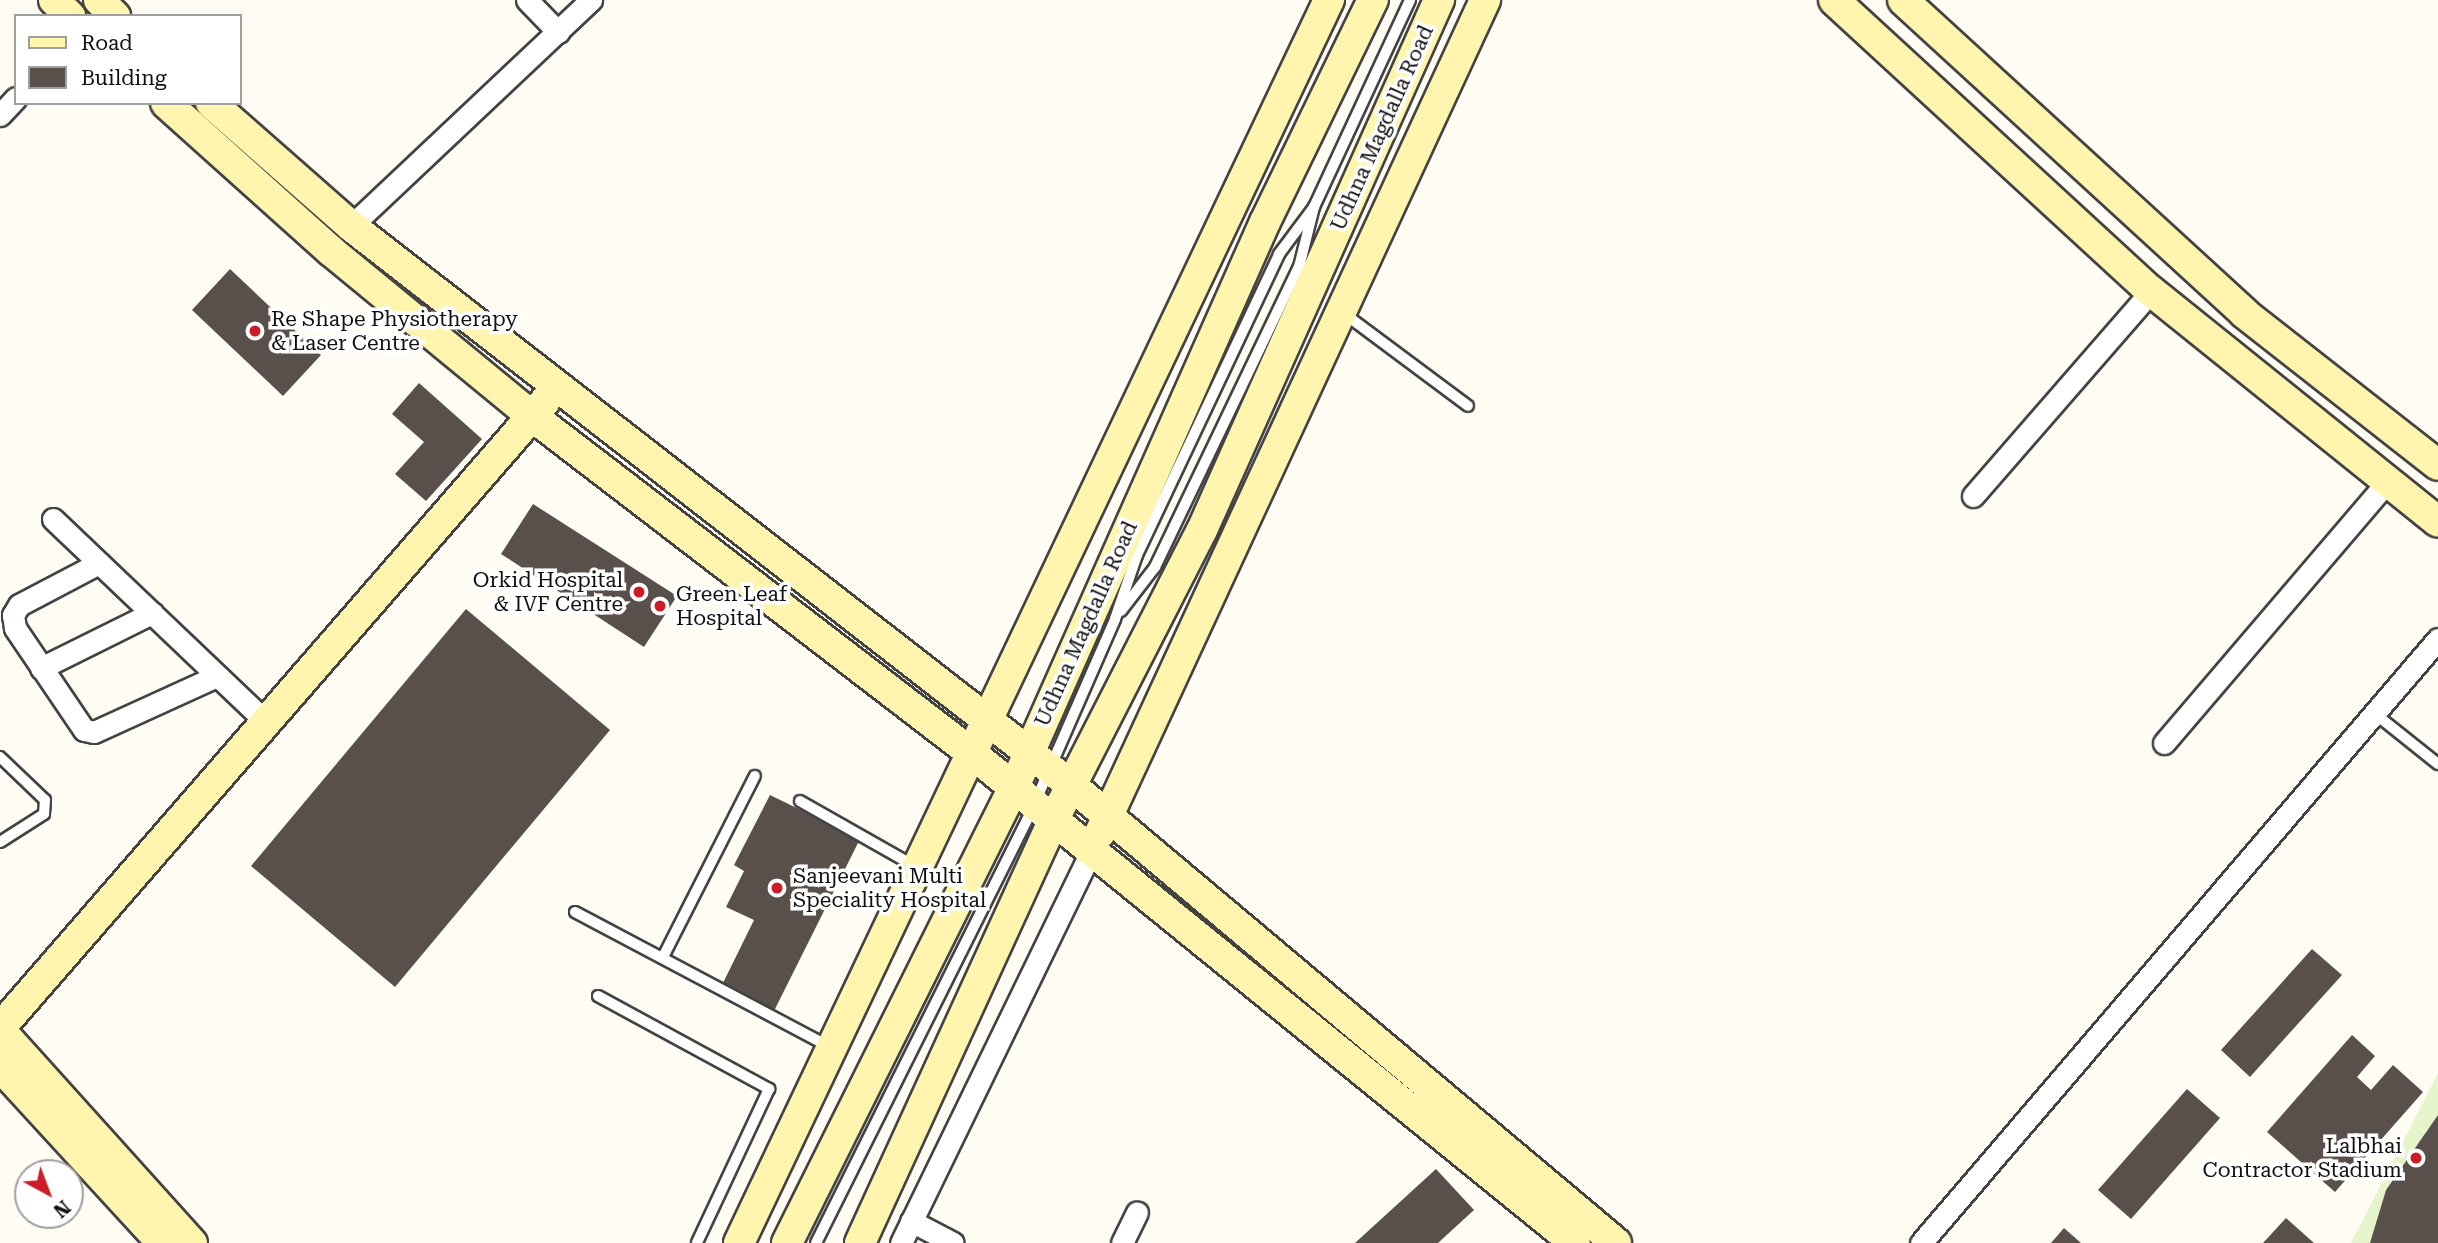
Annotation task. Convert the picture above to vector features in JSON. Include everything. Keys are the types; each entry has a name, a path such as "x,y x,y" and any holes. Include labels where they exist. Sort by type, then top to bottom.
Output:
{"street":[{"path":"54,0 68,14"},
{"path":"527,0 558,32"},
{"path":"351,226 591,0"},
{"path":"738,1243 1329,0"},
{"name":"Udhna Magdalla Road","path":"860,1243 1049,770 1111,567 1265,222 1373,0"},
{"name":"Udhna Magdalla Road","path":"787,1243 1034,803 1049,770 1202,530 1438,0"},
{"path":"901,1243 1108,816 1339,311 1485,0"},
{"path":"1834,0 2151,291 2438,522"},
{"path":"1903,0 2244,313 2438,465"},
{"path":"0,115 14,100"},
{"path":"168,105 331,251 532,416 970,752 1575,1243"},
{"path":"213,105 351,226 1108,816 1616,1243"},
{"path":"1973,496 2151,291"},
{"path":"192,1243 0,1029 556,388"},
{"path":"2164,743 2387,482"},
{"path":"53,519 265,722"},
{"path":"1069,545 1111,567"},
{"path":"99,563 16,608 15,628 81,726 94,732 217,676"},
{"path":"41,668 152,613"},
{"path":"1921,1243 2438,639"},
{"path":"0,1066 162,1243"},
{"path":"1122,1243 1137,1212"},
{"path":"911,1221 953,1243"}],"lane":[{"path":"1115,619 1155,567 1299,267 1314,207 1410,0"},
{"path":"1049,770 1115,619 1137,555 1279,254 1314,207"},
{"path":"1339,311 1468,406"},
{"path":"2374,713 2438,764"},
{"path":"0,757 45,800 44,814 0,842"},
{"path":"663,957 755,776"},
{"path":"800,801 916,867"},
{"path":"816,1243 1034,803"},
{"path":"575,912 831,1046"},
{"path":"598,996 769,1089 697,1243"}],"green space":[{"name":"Lalbhai Contractor Stadium","path":"2438,1073 2438,1243 2351,1243"}],"building":[{"path":"230,269 321,355 283,396 192,310"},
{"path":"419,383 482,439 426,501 395,474 424,442 392,414"},
{"path":"533,504 677,596 644,647 501,554"},
{"path":"466,609 610,730 395,987 251,866"},
{"path":"770,795 860,839 774,1011 722,985 754,920 726,907 744,871 734,865"},
{"path":"2312,949 2342,975 2250,1077 2221,1050"},
{"path":"2352,1035 2375,1056 2357,1077 2371,1090 2393,1065 2423,1092 2335,1192 2267,1132"},
{"path":"2187,1089 2220,1118 2131,1219 2098,1190"},
{"name":"Lalbhai Contractor Stadium","path":"2438,1115 2438,1243 2370,1243 2386,1190"},
{"path":"1436,1169 1474,1210 1438,1243 1355,1243"},
{"path":"2286,1218 2314,1243 2263,1243"},
{"path":"2064,1228 2081,1243 2051,1243"}],"place":[{"name":"Re Shape Physiotherapy & Laser Centre","path":"255,331"},
{"name":"Orkid Hospital & IVF Centre","path":"639,592"},
{"name":"Green Leaf Hospital","path":"660,606"},
{"name":"Sanjeevani Multi Speciality Hospital","path":"777,888"},
{"name":"Lalbhai Contractor Stadium","path":"2416,1158"}]}
